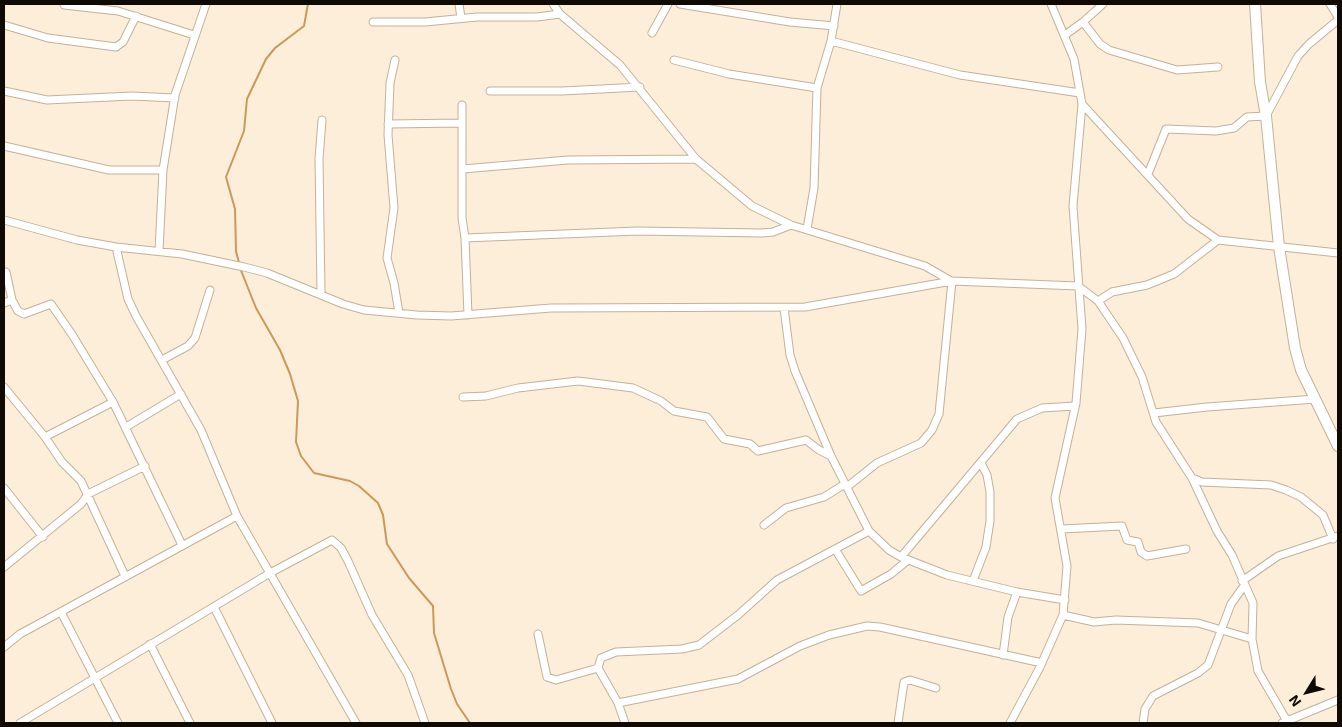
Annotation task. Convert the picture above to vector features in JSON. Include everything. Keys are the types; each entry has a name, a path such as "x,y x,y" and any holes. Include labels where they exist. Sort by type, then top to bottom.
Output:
{"street":[{"path":"159,251 163,170 175,98 194,34 206,4"},
{"path":"459,4 461,18"},
{"path":"553,4 560,14 620,65 640,87 696,159 752,206 790,225 925,266 952,281"},
{"path":"652,33 668,4"},
{"path":"680,4 790,22 834,26"},
{"path":"807,230 814,188 818,88 831,41 837,4"},
{"path":"1010,723 1042,664 1063,615 1067,566 1062,529 1055,498 1075,406 1082,329 1074,206 1082,104 1074,59 1051,4"},
{"path":"1065,35 1084,22 1103,4"},
{"path":"1255,4 1260,82 1266,116 1279,247 1295,348 1301,370 1338,446"},
{"path":"1266,116 1298,56 1338,19 1330,4"},
{"path":"64,5 118,10 194,34"},
{"path":"373,22 425,22 461,18 537,17 560,14"},
{"path":"4,25 48,38 116,47 123,42 136,16"},
{"path":"1084,22 1100,44 1109,50 1177,70 1218,67"},
{"path":"831,41 960,75 1080,93"},
{"path":"395,60 390,83 388,124 390,181 394,208 387,258 394,283 399,313"},
{"path":"674,60 729,74 818,88"},
{"path":"490,91 562,91 640,87"},
{"path":"4,91 47,100 132,96 175,98"},
{"path":"1082,104 1188,219 1218,240 1338,253"},
{"path":"462,105 462,218 466,238 468,315"},
{"path":"1148,174 1166,129 1216,131 1234,128 1247,117 1266,116"},
{"path":"321,293 319,159 322,120"},
{"path":"388,124 461,123"},
{"path":"4,146 109,170 163,170"},
{"path":"463,169 568,160 696,159"},
{"path":"4,220 77,240 116,248 159,251 244,267 267,273 321,293 343,304 364,310 399,313 450,316 560,308 784,308 846,300 903,288 952,281 1078,286 1098,300 1123,338 1138,367 1163,436 1192,478 1216,531 1232,555 1243,584 1248,590 1253,603 1252,639 1258,671 1284,722 1338,700"},
{"path":"466,238 559,236 638,231 762,233 773,232 790,225"},
{"path":"1098,300 1112,292 1147,285 1174,274 1218,240"},
{"path":"116,248 128,299 206,442 237,516 356,723"},
{"path":"6,272 12,300 20,313 51,304 55,307 114,402 182,545"},
{"path":"764,525 786,508 824,497 846,485 876,463 921,443 932,430 939,414 952,281"},
{"path":"162,360 188,346 195,338 210,290"},
{"path":"4,303 12,300"},
{"path":"784,308 790,355 795,371 831,456 869,531 889,550 908,560 973,581 1017,592 1065,600"},
{"path":"463,396 486,396 518,388 578,381 633,388 661,401 674,411 707,417 724,439 750,444 758,451 806,440 831,456"},
{"path":"4,387 46,437 62,462 82,481 125,576"},
{"path":"126,426 181,394"},
{"path":"1154,413 1316,399"},
{"path":"46,437 114,402"},
{"path":"900,557 1017,419 1042,408 1075,406"},
{"path":"973,581 986,547 990,521 990,492 987,475 981,463"},
{"path":"4,567 81,504 88,494 145,466"},
{"path":"1143,723 1145,709 1153,696 1198,673 1208,665 1231,604 1243,584 1278,556 1336,538 1323,515 1301,498 1286,490 1271,485 1202,482 1192,478"},
{"path":"4,488 43,537"},
{"path":"4,647 20,634 237,516"},
{"path":"1062,529 1122,526 1127,540 1138,542 1141,552 1147,556 1186,549"},
{"path":"598,668 602,658 616,652 682,649 699,645 738,615 778,580 869,531"},
{"path":"20,723 270,573 332,540 341,548 372,615 408,675 426,723"},
{"path":"834,549 861,591 891,574 908,560"},
{"path":"1003,655 1008,617 1017,592"},
{"path":"214,606 272,723"},
{"path":"61,612 118,723"},
{"path":"1063,615 1094,622 1116,620 1198,623 1252,639"},
{"path":"618,703 738,678 800,646 829,635 867,626 880,626 1042,664"},
{"path":"538,634 547,677 556,680 598,668"},
{"path":"150,644 190,723"},
{"path":"598,668 618,703 625,723"},
{"path":"898,723 904,682 910,680 936,688"}],"waterway":[{"path":"239,263 236,251 235,209 226,177 244,131 247,99 266,59 275,48 304,26 308,4"},
{"path":"240,268 256,308 280,350 290,374 298,401 296,442 301,456 314,473 350,481 359,486 378,503 383,515 387,544 409,578 433,606 434,633 451,689 457,704 470,723"}]}
